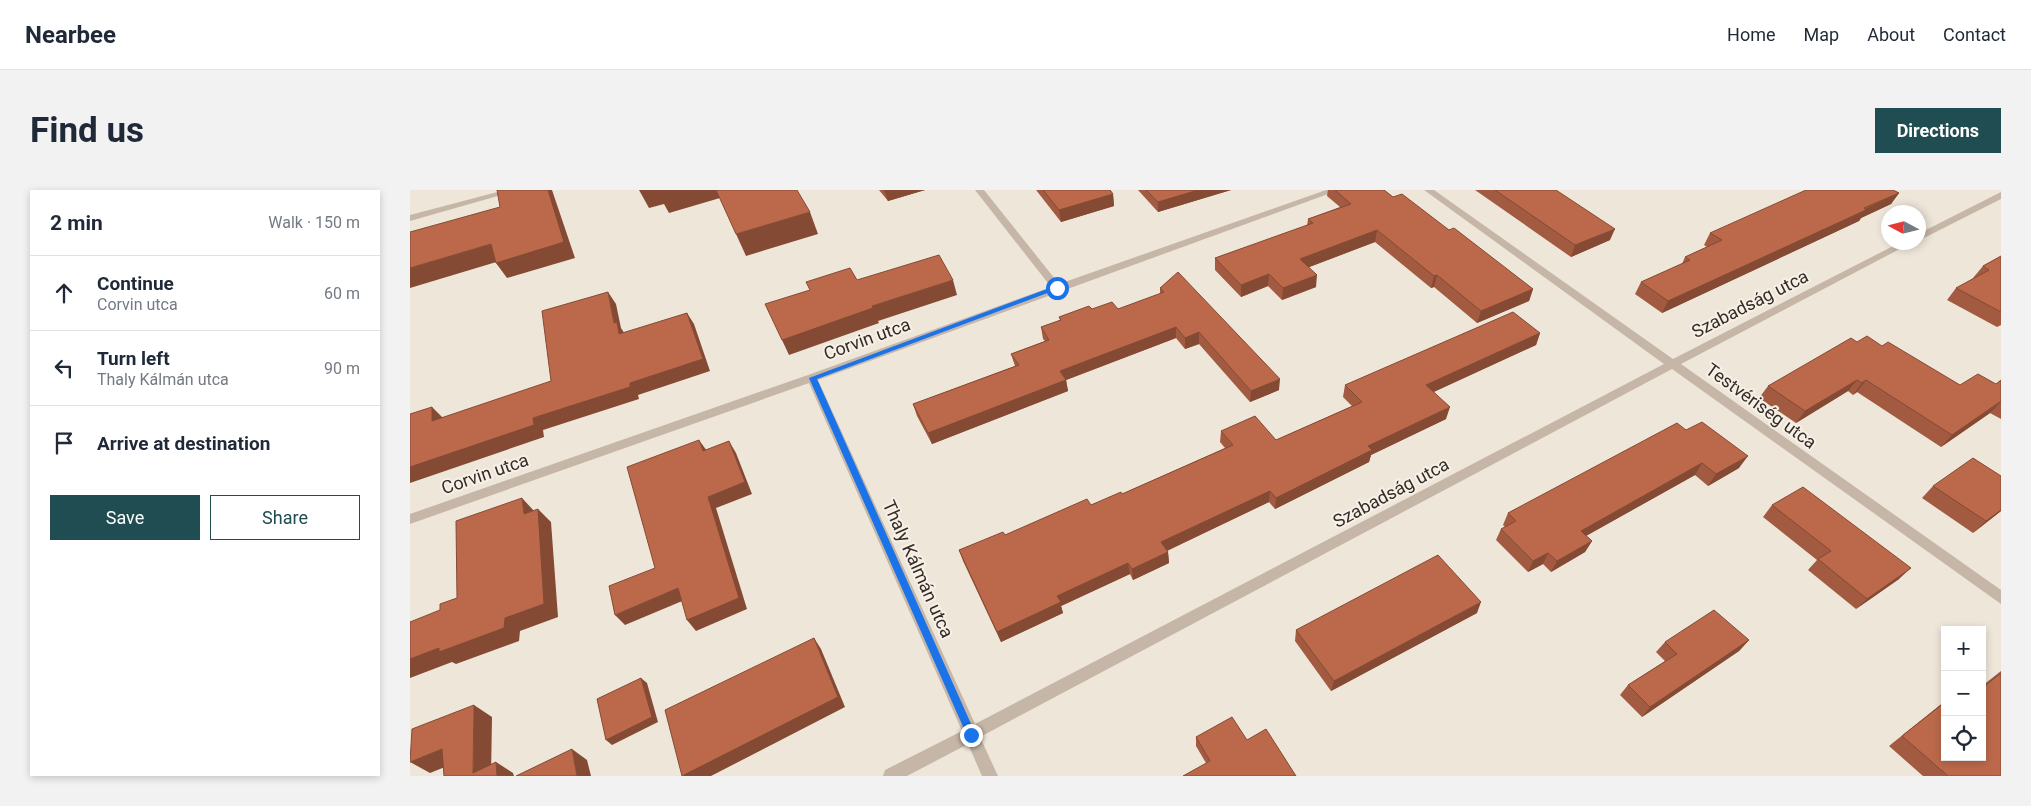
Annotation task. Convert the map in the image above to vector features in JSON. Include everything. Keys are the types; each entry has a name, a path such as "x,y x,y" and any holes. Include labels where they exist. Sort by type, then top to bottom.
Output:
{"street":[{"path":"410,218 515,190"},
{"path":"979,190 1057,288"},
{"name":"Corvin utca","path":"410,519 812,378 1057,288 1335,190"},
{"name":"Testvériség utca","path":"1428,190 2001,598"},
{"path":"1926,234 2001,195"},
{"name":"Szabadság utca","path":"892,776 1673,364 1894,250"},
{"name":"Thaly Kálmán utca","path":"812,378 990,776"}],"building":[{"path":"497,190 548,190 564,242 496,263 491,244 410,268 410,232 500,207"},
{"path":"716,190 797,190 810,212 736,234"},
{"path":"1043,190 1110,190 1113,194 1059,210"},
{"path":"1146,190 1198,190 1158,202"},
{"path":"1335,190 1384,190 1393,197 1402,194 1449,230 1454,228 1533,289 1481,311 1377,230 1300,259 1317,275 1283,288 1269,274 1241,285 1215,258 1313,223 1308,219 1351,204"},
{"path":"1495,190 1556,190 1615,229 1575,245"},
{"path":"1806,190 1893,190 1899,193 1668,301 1641,282 1690,260 1685,257 1722,240 1710,233"},
{"path":"939,255 953,280 872,306 873,308 782,340 765,304 810,290 806,282 850,268 857,280"},
{"path":"2001,256 2001,312 1956,288 1989,270 1983,266"},
{"path":"1178,272 1280,379 1251,391 1199,332 1185,338 1176,327 1060,371 1066,380 928,433 913,404 1019,365 1011,354 1049,340 1041,327 1061,320 1059,317 1089,306 1092,309 1112,302 1118,309 1164,292 1160,288"},
{"path":"608,292 614,323 617,322 619,334 687,313 703,359 630,383 630,387 533,418 534,425 410,467 410,414 432,407 432,421 551,381 542,311"},
{"path":"1513,312 1540,333 1426,385 1450,407 1368,446 1372,450 1276,498 1270,491 1161,542 1168,552 1132,569 1128,563 1057,596 1061,602 997,632 959,550 1003,532 1005,535 1087,499 1091,505 1121,492 1122,494 1233,445 1221,431 1255,416 1276,440 1362,402 1345,385"},
{"path":"1867,336 1882,346 1888,342 1960,385 1978,374 1996,384 2001,380 2001,401 1952,435 1866,380 1862,383 1857,380 1805,411 1768,386 1851,338 1857,342"},
{"path":"1702,422 1748,456 1716,474 1702,463 1581,531 1592,541 1557,561 1548,553 1533,561 1501,529 1516,521 1508,513 1677,423 1686,430"},
{"path":"699,440 703,451 729,441 745,482 708,497 739,598 687,620 678,588 615,615 609,586 655,568 627,467"},
{"path":"1973,458 2001,476 2001,510 1986,521 1933,486"},
{"path":"1803,487 1911,568 1867,599 1818,559 1831,551 1772,505"},
{"path":"522,498 524,514 538,509 544,604 505,618 504,628 439,652 439,648 410,659 410,622 440,610 440,604 457,598 456,521"},
{"path":"1438,555 1481,602 1334,681 1296,630"},
{"path":"1714,610 1749,640 1650,707 1628,685 1677,654 1665,642"},
{"path":"814,638 838,697 682,776 665,710"},
{"path":"2001,673 2001,776 1948,776 1902,736 1941,705 1941,761 1986,761 1986,685"},
{"path":"641,678 652,717 606,740 597,699"},
{"path":"474,705 473,773 496,762 497,776 444,776 442,749 410,762 412,729"},
{"path":"1232,717 1247,740 1266,729 1296,776 1183,776 1210,761 1196,737"},
{"path":"572,749 577,776 516,776"}],"route":[{"path":"971,735 812,378 1057,288"}]}
